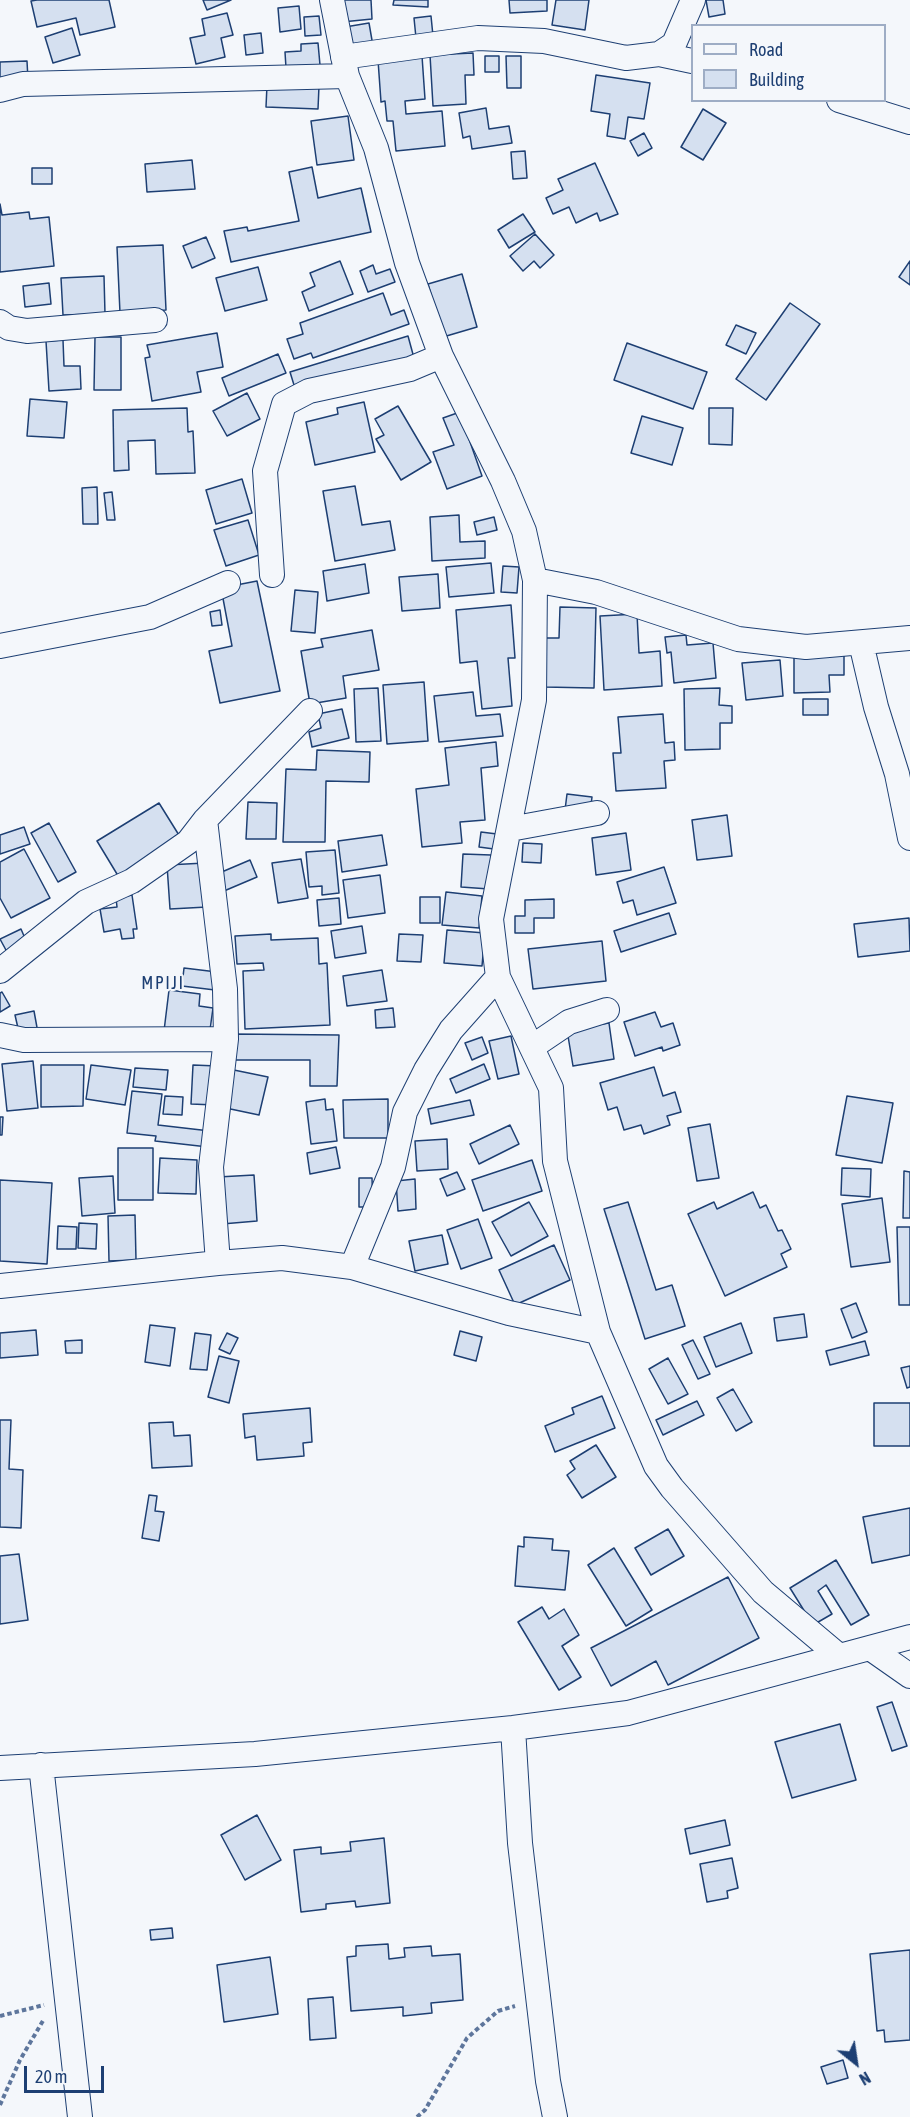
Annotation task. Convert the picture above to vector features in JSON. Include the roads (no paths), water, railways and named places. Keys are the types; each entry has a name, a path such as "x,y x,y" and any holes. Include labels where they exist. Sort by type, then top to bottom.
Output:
{"street":[{"path":"332,0 345,66 376,148 407,263 441,356 503,481 524,531 535,580 534,700 491,919 498,977 551,1088 555,1161 598,1332 656,1466 672,1488 763,1592 839,1656"},
{"path":"659,54 674,44 693,0"},
{"path":"0,90 23,84 345,66 478,38 544,41 626,58 659,54 691,61"},
{"path":"845,102 910,122"},
{"path":"0,322 9,328 27,331 155,320"},
{"path":"272,575 266,471 284,404 309,391 410,369 441,356"},
{"path":"535,580 596,592 738,639 806,647 910,638"},
{"path":"0,646 150,617 228,583"},
{"path":"861,643 876,706 897,774 910,838"},
{"path":"0,971 86,902 132,881 188,842 205,820 310,711"},
{"path":"510,829 597,813"},
{"path":"205,820 225,989 226,1039 211,1167 218,1263"},
{"path":"352,1267 393,1167 405,1112 426,1070 451,1030 498,977"},
{"path":"532,1047 569,1022 607,1010"},
{"path":"0,1035 24,1040 226,1039"},
{"path":"0,1287 282,1258 352,1267 509,1313 598,1332"},
{"path":"0,1767 255,1754 513,1728 628,1713 910,1637"},
{"path":"870,1648 910,1676"},
{"path":"513,1728 520,1843 548,2080 555,2117"},
{"path":"41,1765 60,2000 80,2117"}],"district":[{"name":"MPIJI","path":"163,983"}]}
